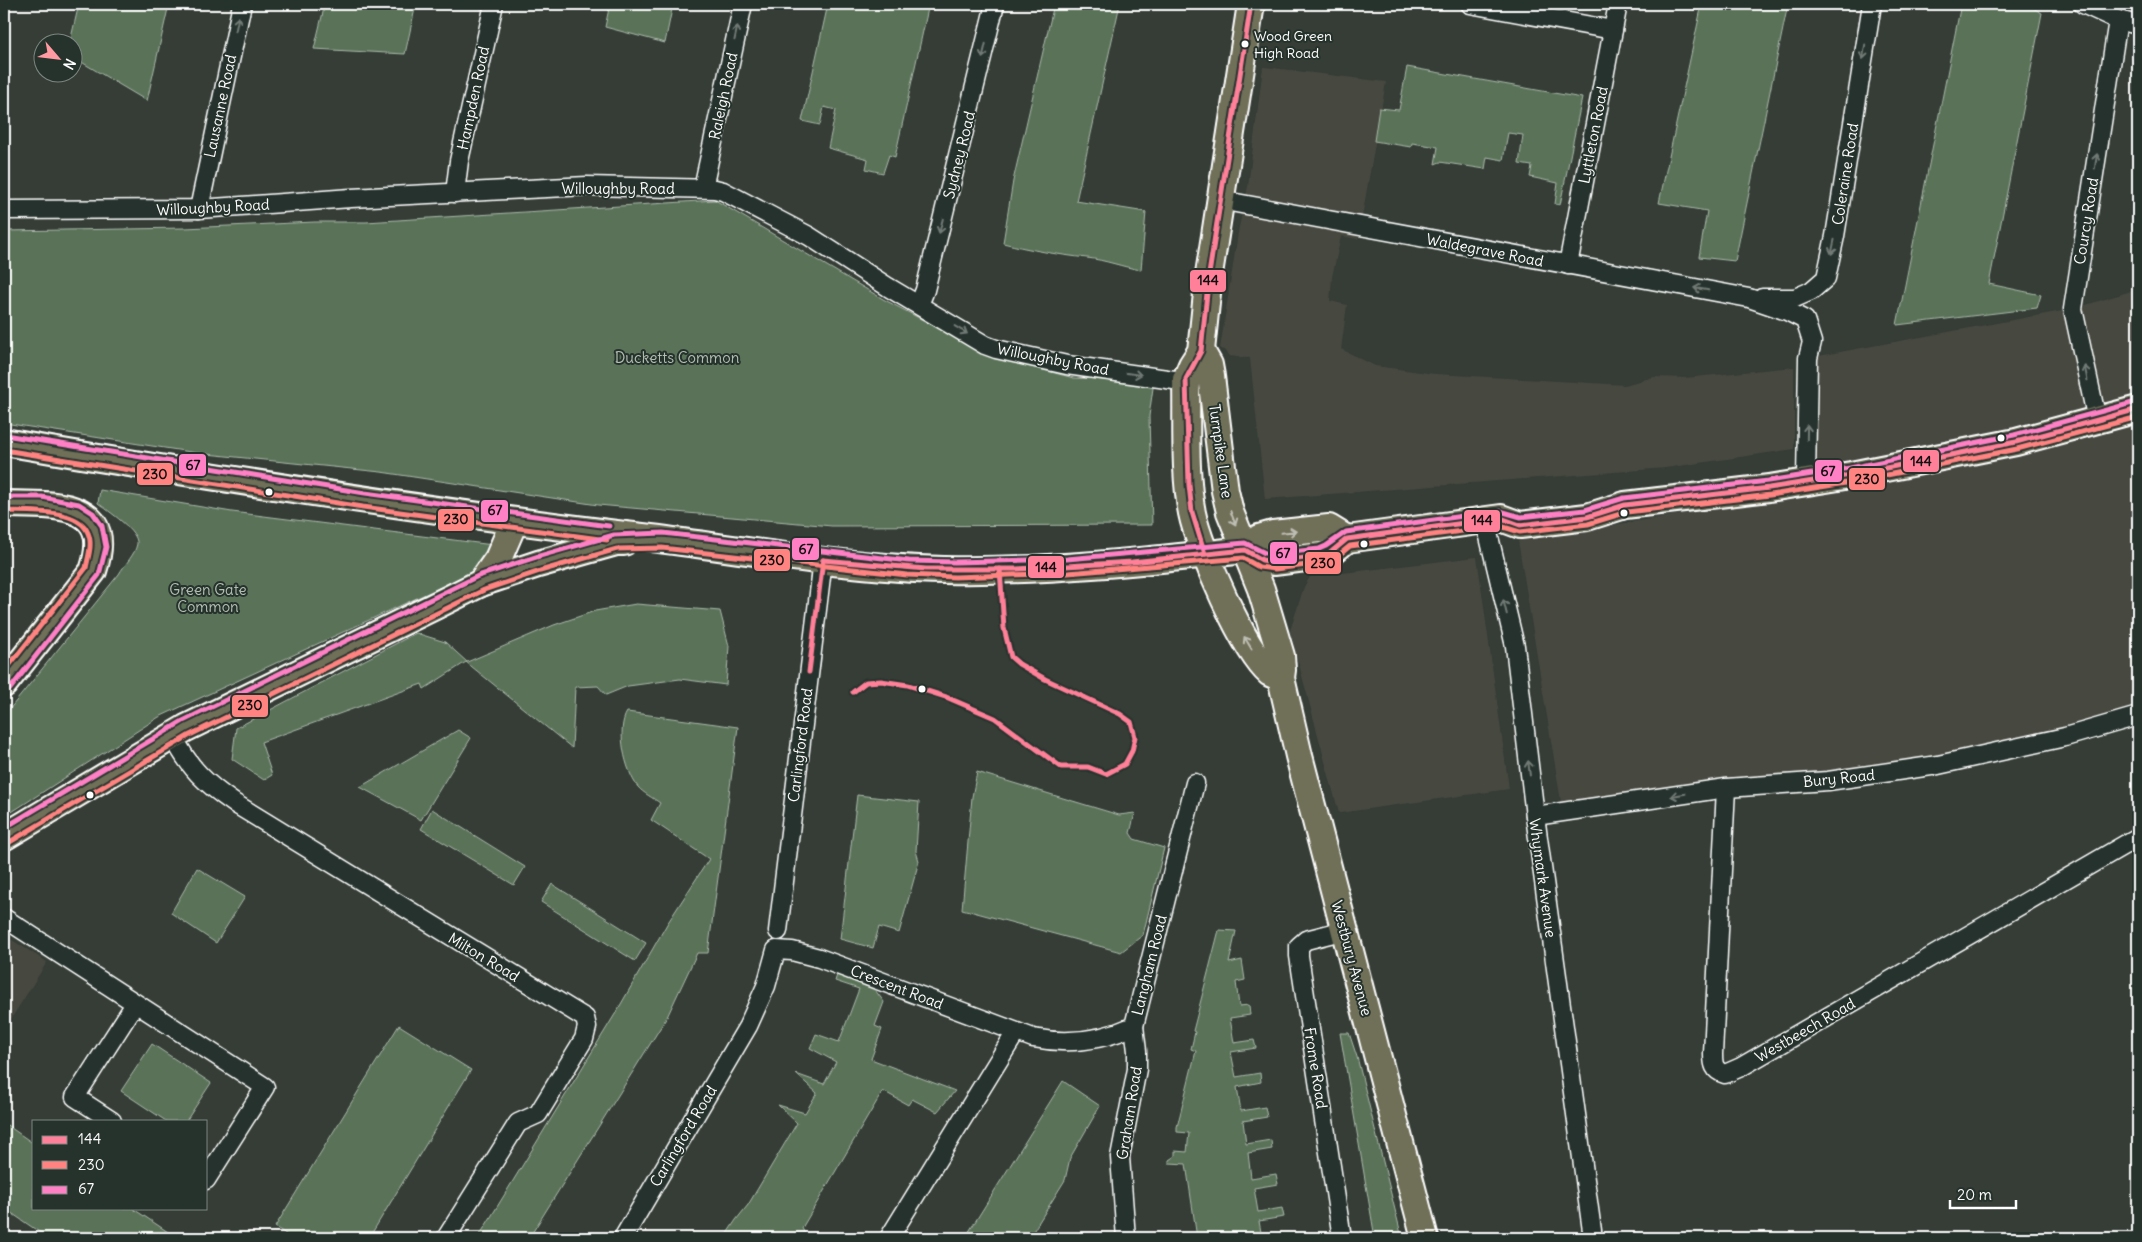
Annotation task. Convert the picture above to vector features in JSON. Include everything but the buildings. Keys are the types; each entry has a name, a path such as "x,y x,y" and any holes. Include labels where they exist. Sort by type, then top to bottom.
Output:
{"main road":[{"name":"Turnpike Lane","path":"1205,554 1191,503 1186,379 1201,351 1209,274 1251,4"},
{"name":"Turnpike Lane","path":"1201,351 1209,365 1211,376 1228,505 1245,550"},
{"path":"4,442 364,500 514,522 824,560 908,568 975,570 1067,566 1245,550 1259,538 1273,534 1328,528 1347,539 1493,519 1520,525 1587,517 1625,505 1768,488 1851,475 2016,442 2138,409"},
{"path":"4,504 67,507 79,512 92,523 97,537 99,554 93,571 4,684"},
{"path":"481,583 498,559 514,522"},
{"path":"4,837 173,736 481,583 538,564 616,542 662,540"},
{"name":"Westbury Avenue","path":"1245,550 1261,588 1276,638 1282,670 1280,677 1299,756 1425,1238"},
{"path":"1205,554 1251,648 1263,666 1272,674 1280,677"}],"street":[{"name":"Lausanne Road","path":"199,209 242,4"},
{"name":"Hampden Road","path":"455,193 459,162 494,4"},
{"name":"Raleigh Road","path":"703,188 743,4"},
{"name":"Sydney Road","path":"919,305 925,290 995,4"},
{"path":"1470,4 1613,30"},
{"name":"Lyttleton Road","path":"1568,265 1618,4"},
{"name":"Coleraine Road","path":"1749,298 1795,298 1811,291 1826,278 1835,236 1872,4"},
{"path":"2083,4 2118,20 2138,25"},
{"name":"Courcy Road","path":"2097,420 2073,309 2118,20"},
{"name":"Willoughby Road","path":"4,210 199,209 351,198 587,186 703,188 723,191 809,236 985,345 1067,365 1174,380 1186,379"},
{"name":"Waldegrave Road","path":"1220,200 1749,298"},
{"path":"1749,298 1787,311 1805,320 1812,342 1808,358 1806,481"},
{"name":"Whymark Avenue","path":"1493,519 1515,646 1535,816 1593,1238"},
{"name":"Carlingford Road","path":"778,932 824,560"},
{"name":"Bury Road","path":"1535,816 1726,788 1828,781 1938,765 2065,737 2138,716"},
{"name":"Milton Road","path":"173,736 198,775 234,803 585,1018 587,1027 584,1039 538,1114 518,1123 446,1238"},
{"name":"Langham Road","path":"1016,1032 1048,1041 1082,1042 1114,1035 1134,1026 1195,783"},
{"name":"Westbeech Road","path":"1726,788 1713,1054 1714,1066 1724,1074 1750,1062 2138,837"},
{"path":"4,918 265,1087 208,1177"},
{"name":"Frome Road","path":"1342,1238 1299,946 1306,940 1345,930"},
{"name":"Carlingford Road","path":"623,1238 748,1026 766,986 776,950"},
{"name":"Crescent Road","path":"776,950 792,951 818,958 1016,1032"},
{"path":"111,1120 76,1096 135,1004"},
{"name":"Graham Road","path":"1123,1235 1120,1157 1137,1068 1134,1026"},
{"path":"888,1238 1016,1032"}],"shaded area":[{"path":"1263,67 1386,82 1358,239 1341,236 1332,277 1330,301 1347,305 1341,349 1375,366 1435,374 1625,385 1654,377 1686,378 1794,367 1794,449 1665,468 1265,499 1250,358 1230,356 1225,350 1220,349 1239,227 1248,187"},
{"path":"2138,289 2138,716 1938,765 1535,816 1561,801 1518,540 1808,494 1808,358 2073,309"},
{"path":"1477,557 1509,789 1339,813 1290,631 1304,587 1310,577"},
{"path":"4,935 47,962 4,1030"}],"green space":[{"path":"79,4 169,4 147,101 82,62 82,32 72,32"},
{"path":"325,4 416,4 405,54 314,49"},
{"path":"610,4 673,4 665,43 605,27"},
{"path":"828,4 929,4 895,157 889,155 883,173 866,169 868,159 828,148 836,110 824,107 820,125 802,121"},
{"path":"1054,4 1120,4 1076,201 1146,212 1141,270 1094,259 1045,252 1003,243 1013,181"},
{"path":"1702,4 1788,4 1735,261 1699,257 1707,211 1659,203"},
{"path":"1961,4 2026,4 2042,13 1989,284 2041,295 2037,308 1897,325"},
{"path":"1407,67 1582,98 1560,205 1555,204 1558,183 1530,177 1532,166 1519,164 1523,135 1508,133 1503,160 1487,157 1485,169 1440,162 1435,164 1438,147 1412,143 1411,147 1374,141 1379,108 1399,110"},
{"name":"Ducketts Common","path":"715,200 883,299 993,357 1074,378 1154,381 1149,416 1152,525 832,526 598,505 381,472 197,453 4,423 4,231 366,222"},
{"name":"Green Gate Common","path":"100,490 232,512 493,545 484,567 159,717 4,817 4,716 119,574 136,548 136,539 128,527 98,503"},
{"path":"636,604 720,611 729,646 726,685 680,679 628,686 606,695 598,686 575,687 572,748 466,662 424,689 422,684 261,742 272,775 264,780 232,759 236,728 416,633 445,642 467,662 554,625 595,611"},
{"path":"627,712 738,727 708,953 697,953 667,1017 529,1238 478,1238 617,1011 667,924 709,859 651,820 660,803 638,787 629,771 622,739 622,729"},
{"path":"458,730 471,738 421,820 360,787"},
{"path":"977,772 1119,815 1135,813 1130,833 1134,839 1164,848 1143,935 1121,952 962,909 972,797"},
{"path":"857,795 919,802 916,851 919,861 899,933 879,927 873,948 840,939"},
{"path":"432,809 525,867 514,885 421,829"},
{"path":"197,868 245,897 216,943 171,913"},
{"path":"552,884 646,943 635,961 541,902"},
{"path":"1219,930 1236,931 1229,963 1242,960 1245,980 1236,982 1239,1006 1249,1005 1250,1015 1230,1018 1234,1043 1254,1040 1256,1048 1231,1052 1236,1077 1260,1073 1261,1082 1237,1087 1241,1111 1265,1107 1267,1117 1243,1121 1246,1144 1271,1140 1272,1149 1248,1153 1251,1178 1276,1174 1278,1184 1254,1188 1258,1212 1282,1208 1284,1217 1259,1221 1262,1238 1197,1238 1186,1164 1169,1163 1169,1160 1175,1156 1175,1151 1187,1152 1189,1133 1177,1132 1177,1127 1196,1051 1191,1049 1195,1032 1193,1031"},
{"path":"837,975 875,990 884,1002 875,1026 882,1029 871,1059 955,1091 937,1112 912,1099 908,1105 883,1091 802,1228 807,1238 724,1238 748,1205 797,1123 778,1105 805,1113 817,1093 796,1074 824,1084 836,1062 810,1048 816,1034 839,1042 859,989 835,981"},
{"path":"399,1025 471,1070 369,1238 292,1238 275,1227"},
{"path":"1340,1033 1349,1033 1357,1057 1402,1238 1375,1238"},
{"path":"152,1044 211,1083 187,1120 164,1120 121,1091"},
{"path":"1063,1081 1100,1106 1070,1158 1065,1180 1029,1238 965,1238"},
{"path":"4,1123 32,1143 32,1210 135,1210 177,1238 48,1238 4,1208"}],"transit line":[{"name":"144","path":"1205,554 1192,512 1189,485 1186,379 1201,351 1209,274 1251,4"},
{"name":"67","path":"4,828 183,721 478,576 614,535 663,533 909,561 955,562 1067,559 1245,543 1265,553 1274,554 1319,549 1346,532 1500,511 1521,517 1585,510 1624,498 1768,481 1850,468 2014,435 2136,402"},
{"name":"144","path":"823,560 926,569 1017,569 1132,562 1245,550 1262,560 1274,562 1321,556 1330,553 1347,539 1501,518 1520,525 1587,517 1625,505 1769,488 1851,475 2016,442 2138,409"},
{"name":"230","path":"8,843 190,735 484,590 540,571 617,549 662,548 907,575 955,577 1068,573 1243,558 1259,567 1275,569 1323,563 1334,559 1350,546 1500,526 1520,532 1588,524 1627,512 1770,495 1852,482 2017,449 2138,417"},
{"name":"67","path":"5,435 365,493 609,526"},
{"name":"230","path":"4,450 363,507 607,540"},
{"name":"67","path":"4,497 42,497 79,504 93,513 102,526 106,547 99,575 10,689"},
{"name":"230","path":"4,511 51,513 74,519 83,525 88,533 90,546 86,568 4,672"},
{"name":"144","path":"809,672 823,560"},
{"name":"144","path":"853,692 866,682 881,681 908,685 946,697 995,718 1061,767 1088,767 1106,774 1125,764 1132,751 1135,737 1131,722 1120,714 1045,679 1019,664 1011,657 1004,628 1000,569"}],"place":[{"name":"Wood Green High Road","path":"1245,44"}]}
